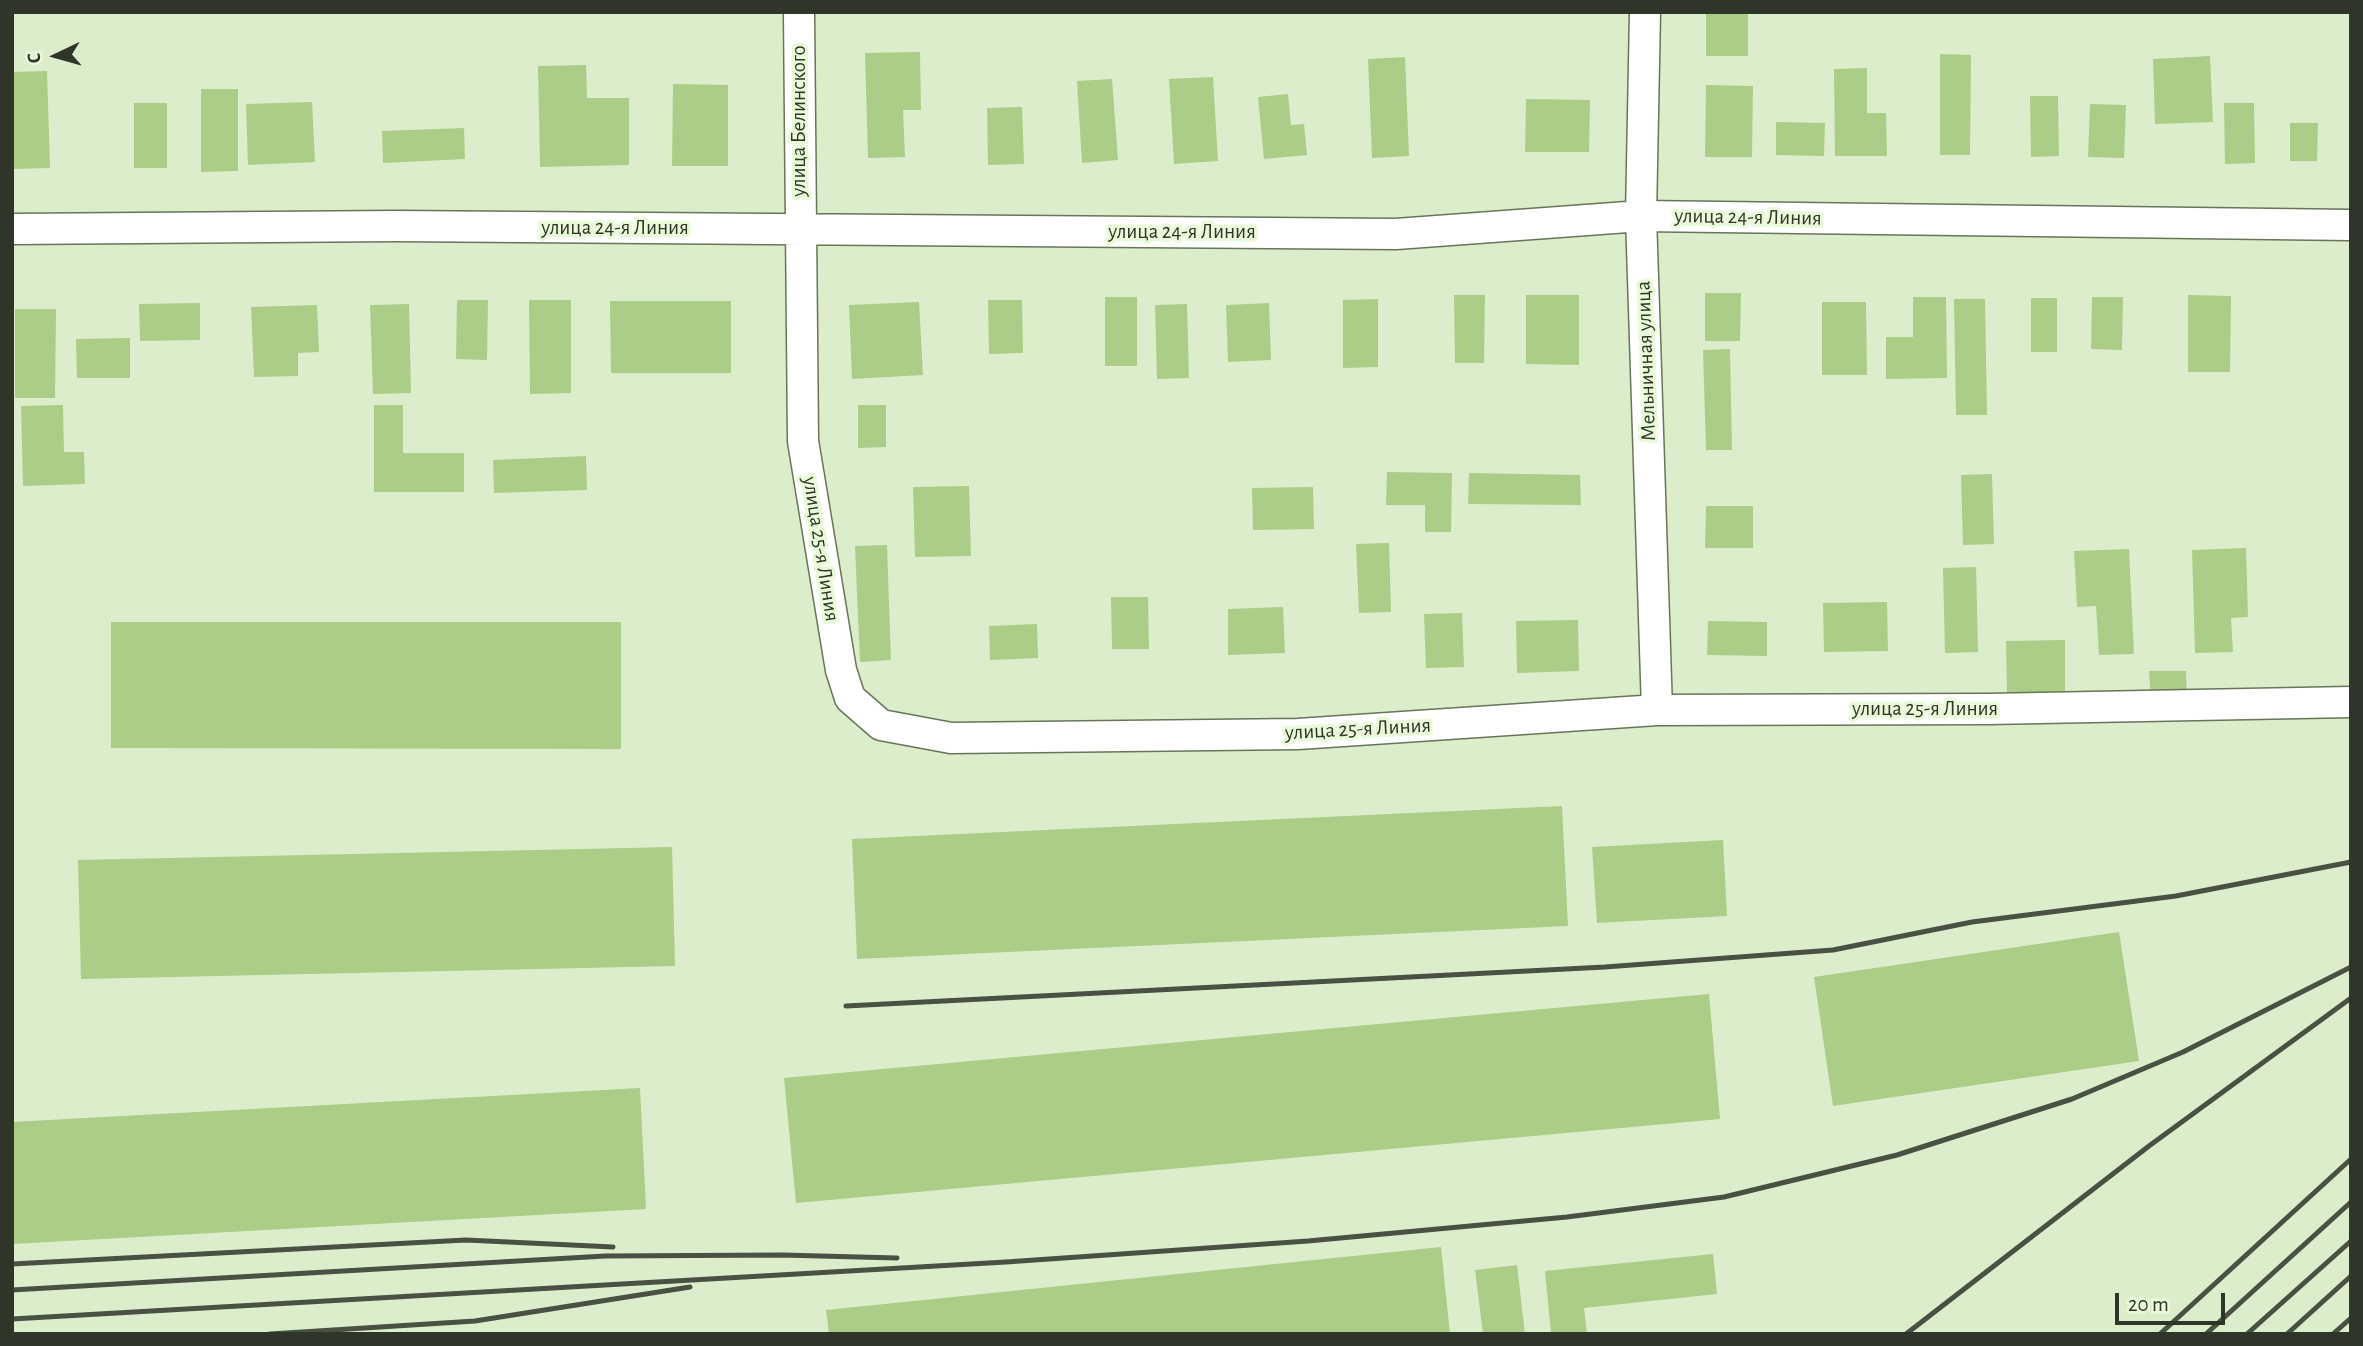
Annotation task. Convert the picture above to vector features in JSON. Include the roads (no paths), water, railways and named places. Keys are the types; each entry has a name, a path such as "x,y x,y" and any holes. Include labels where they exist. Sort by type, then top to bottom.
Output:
{"street":[{"name":"улица Белинского","path":"799,12 800,229"},
{"name":"Мельничная улица","path":"1645,12 1641,216 1657,710"},
{"name":"улица 24-я Линия","path":"12,229 410,226 1396,234 1641,216 2351,225"},
{"name":"улица 25-я Линия","path":"800,229 803,441 807,468 841,670 850,698 881,724 951,738 1298,734 1657,710 1988,709 2351,702"}],"railway":[{"path":"846,1006 1605,967 1833,950 1972,922 2176,896 2351,862"},
{"path":"12,1319 1006,1262 1308,1241 1567,1217 1724,1197 1897,1155 2072,1099 2183,1052 2351,967"},
{"path":"1906,1334 2149,1146 2351,998"},
{"path":"2160,1334 2351,1159"},
{"path":"2206,1334 2351,1202"},
{"path":"12,1264 466,1240 613,1247"},
{"path":"2247,1334 2351,1241"},
{"path":"12,1290 605,1256 782,1255 897,1258"},
{"path":"2287,1334 2351,1276"},
{"path":"270,1334 475,1321 690,1287"},
{"path":"2333,1334 2351,1318"}]}
